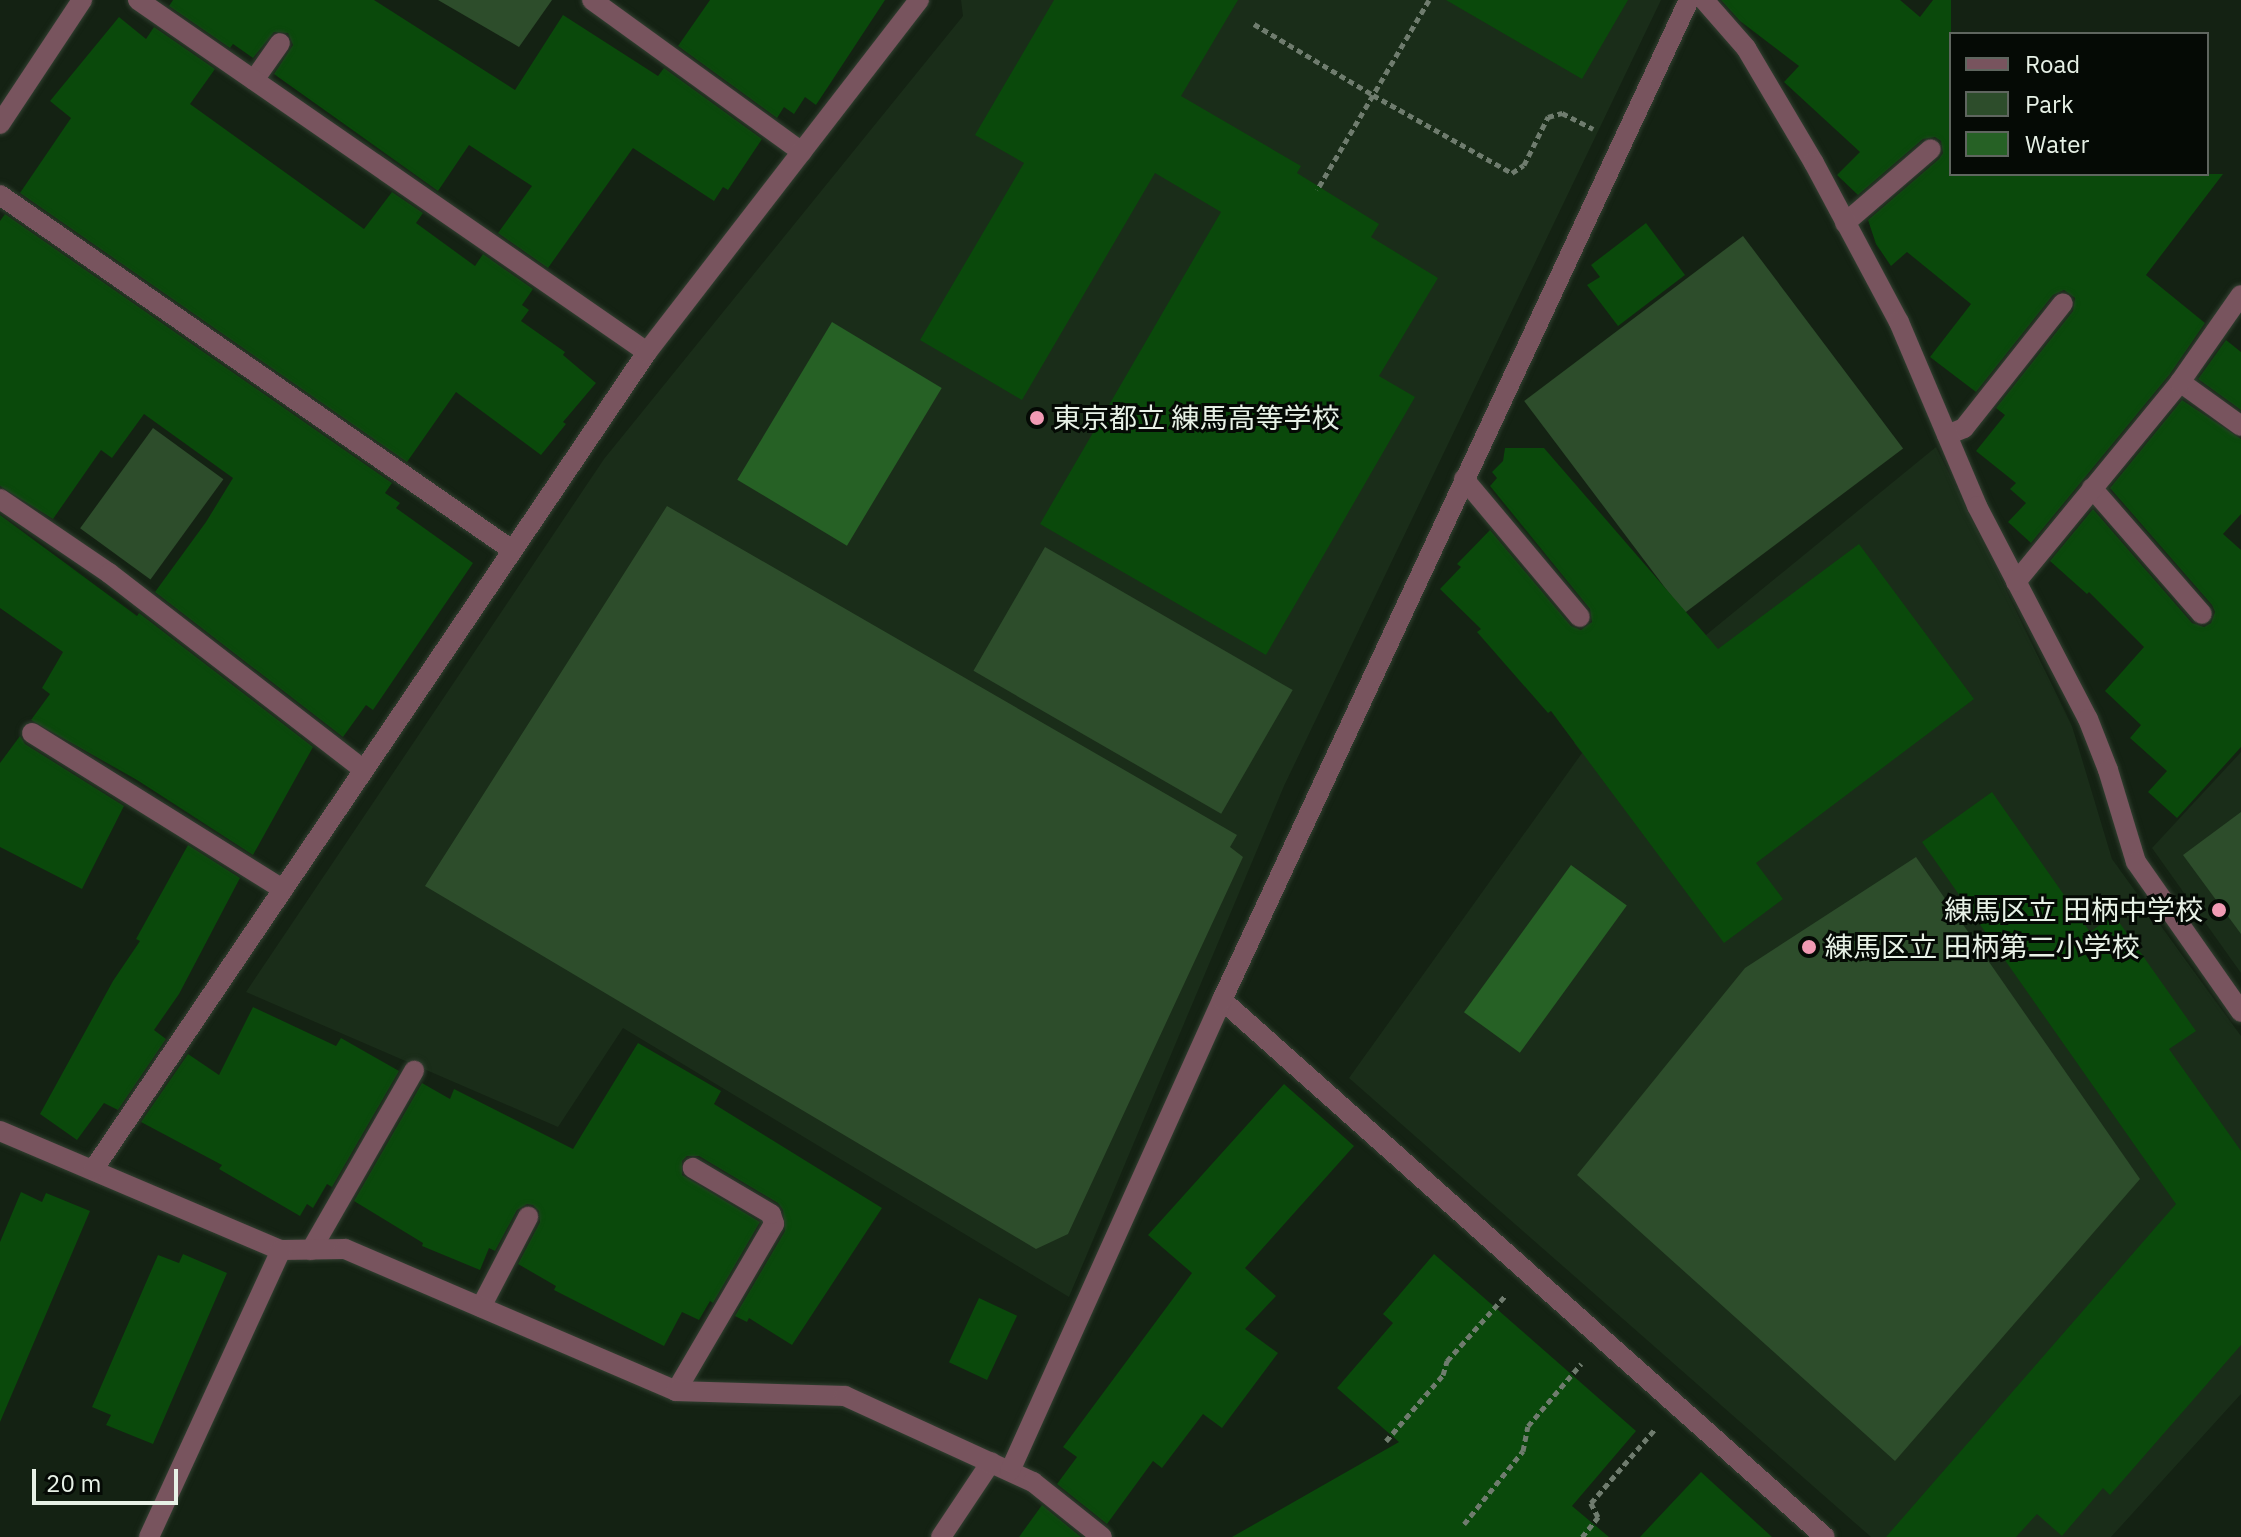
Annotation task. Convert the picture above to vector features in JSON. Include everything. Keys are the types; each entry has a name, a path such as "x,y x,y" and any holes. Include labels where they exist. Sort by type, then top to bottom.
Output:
{"street":[{"path":"0,124 82,0"},
{"path":"138,0 647,352"},
{"path":"592,0 802,152"},
{"path":"93,1170 647,352 919,0"},
{"path":"1010,1471 1222,1000 1689,0"},
{"path":"1704,0 1746,48 1899,322 1947,435 2016,582 2088,719 2108,770 2136,862 2241,1012"},
{"path":"254,80 280,43"},
{"path":"1845,223 1931,149"},
{"path":"0,195 512,550"},
{"path":"2016,582 2180,382 2241,295"},
{"path":"1947,435 1964,428 2063,303"},
{"path":"2180,382 2241,426"},
{"path":"1464,479 1580,617"},
{"path":"2092,488 2202,614"},
{"path":"0,499 109,573 364,770"},
{"path":"32,733 283,889"},
{"path":"1222,1000 1825,1537"},
{"path":"311,1250 414,1071"},
{"path":"0,1131 281,1250 345,1249 676,1391 845,1396 1033,1482 1102,1537"},
{"path":"676,1391 774,1224 771,1214 693,1168"},
{"path":"481,1307 528,1217"},
{"path":"149,1537 281,1250"},
{"path":"941,1537 991,1462"}],"path":[{"path":"1317,190 1429,0"},
{"path":"1254,24 1512,173 1524,165 1548,117 1562,113 1621,142"},
{"path":"1386,1441 1443,1375 1447,1361 1527,1272"},
{"path":"1464,1524 1523,1451 1528,1426 1602,1338"},
{"path":"1582,1537 1598,1517 1591,1503 1676,1404"}],"shaded area":[{"name":"東京都立 練馬高等学校","path":"961,0 1661,0 1284,786 1069,1297 623,1028 558,1127 246,992 604,459 963,16"},
{"name":"練馬区立 田柄第二小学校","path":"1936,447 2072,726 2112,859 2241,1036 2241,1394 2111,1537 1871,1537 1349,1078 1582,753 1574,743"},
{"name":"練馬区立 田柄中学校","path":"2241,752 2241,973 2152,848"}],"green space":[{"path":"438,0 552,0 519,47"},
{"path":"1743,236 1903,448 1684,613 1524,401"},
{"path":"153,428 223,479 150,579 80,528"},
{"path":"667,506 1237,835 1230,847 1243,857 1068,1234 1036,1249 425,886"},
{"path":"1045,547 1293,690 1221,814 974,671"},
{"path":"2241,812 2241,934 2183,855"},
{"path":"1916,857 2140,1179 1895,1461 1577,1175 1745,968"}],"water":[{"path":"832,322 942,388 847,546 737,480"},
{"path":"1571,865 1627,906 1520,1053 1464,1012"}],"building":[{"path":"173,0 374,0 515,90 563,15 658,76 664,68 762,139 728,190 723,187 714,201 633,148 548,268 498,233 532,186 469,145 438,191 274,74 293,45 288,33 274,32 253,58 233,44 230,48 169,6"},
{"path":"710,0 885,0 816,105 805,97 794,114 784,107 777,118 678,46"},
{"path":"1054,0 1238,0 1181,96 1301,166 1297,173 1379,224 1371,237 1438,278 1379,376 1415,397 1266,655 1040,524 1221,212 1155,173 1022,400 920,340 1024,163 975,135"},
{"path":"1446,0 1628,0 1582,79"},
{"path":"1721,0 1900,0 1920,17 1933,0 1951,0 1949,176 2223,174 2146,275 2205,323 2170,374 2031,543 2008,522 2026,503 2010,489 2016,483 1976,451 2005,415 1996,408 2073,311 2075,298 2064,290 2053,295 1976,392 1930,357 1971,304 1907,252 1891,266 1876,244 1868,220 1939,159 1943,153 1941,141 1935,137 1923,139 1858,195 1837,175 1860,152 1784,82 1799,66 1740,21"},
{"path":"119,17 146,39 154,27 215,69 190,104 364,229 392,192 423,213 416,223 475,266 483,254 533,289 522,305 529,310 521,321 565,352 563,355 596,383 563,422 566,424 541,455 456,392 407,462 20,193 71,118 50,101"},
{"path":"5,214 392,483 385,493 400,503 396,508 473,563 373,710 366,705 343,737 155,592 206,522 233,478 144,414 112,458 101,450 53,519 0,486 0,221"},
{"path":"1646,223 1685,275 1618,326 1587,285 1600,277 1591,265"},
{"path":"2226,340 2241,352 2241,410 2198,379"},
{"path":"2182,400 2241,439 2241,514 2223,534 2241,550 2241,747 2177,818 2148,792 2167,771 2130,738 2141,725 2105,691 2144,647 2089,592 2087,594 2050,561 2093,509 2192,623 2204,627 2211,623 2215,612 2212,605 2110,488"},
{"path":"1505,448 1544,448 1718,649 1859,544 1974,699 1756,863 1783,899 1724,943 1551,711 1548,713 1477,632 1481,629 1440,589 1461,567 1457,564 1490,530 1571,626 1581,630 1592,622 1590,609 1490,486 1497,478 1492,472 1503,461"},
{"path":"0,515 137,616 139,613 313,747 253,855 137,780 31,720 50,694 42,688 63,652 0,608"},
{"path":"20,736 25,744 124,806 82,889 0,847 0,763"},
{"path":"1992,792 2090,932 2114,915 2196,1031 2169,1049 2241,1151 2241,1345 2110,1495 2103,1488 2062,1536 2037,1514 2016,1537 1886,1537 2176,1204 1922,842"},
{"path":"188,845 240,878 179,994 154,1030 166,1039 118,1110 104,1103 77,1140 40,1114 113,981 140,941 136,939"},
{"path":"253,1007 336,1046 341,1038 399,1071 332,1187 327,1184 313,1208 307,1204 300,1216 219,1169 222,1165 141,1122 188,1054 219,1075"},
{"path":"638,1043 721,1091 714,1104 882,1208 792,1345 749,1318 747,1322 735,1316 785,1231 783,1210 778,1203 699,1156 687,1156 682,1161 682,1175 760,1222 713,1303 710,1301 699,1320 682,1312 664,1346 554,1290 556,1286 518,1264 540,1222 539,1211 533,1205 527,1204 517,1210 495,1251 489,1248 480,1270 422,1246 423,1243 354,1201 422,1083 450,1099 454,1089 573,1149"},
{"path":"1284,1084 1354,1146 1245,1268 1276,1296 1245,1329 1278,1353 1222,1428 1203,1414 1162,1468 1153,1461 1107,1524 1057,1484 1077,1457 1063,1447 1192,1273 1148,1235"},
{"path":"21,1192 42,1202 46,1193 90,1211 0,1422 0,1242"},
{"path":"183,1254 227,1273 153,1444 106,1425 111,1415 92,1407 158,1255 179,1263"},
{"path":"1434,1254 1636,1431 1572,1506 1609,1537 1232,1537 1399,1442 1337,1388 1393,1323 1383,1314"},
{"path":"979,1298 1017,1316 987,1380 949,1362"},
{"path":"1701,1472 1772,1537 1640,1537"},
{"path":"1042,1505 1081,1537 1019,1537"}],"place":[{"name":"東京都立 練馬高等学校","path":"1037,418"},
{"name":"練馬区立 田柄中学校","path":"2219,910"},
{"name":"練馬区立 田柄第二小学校","path":"1809,947"}]}
